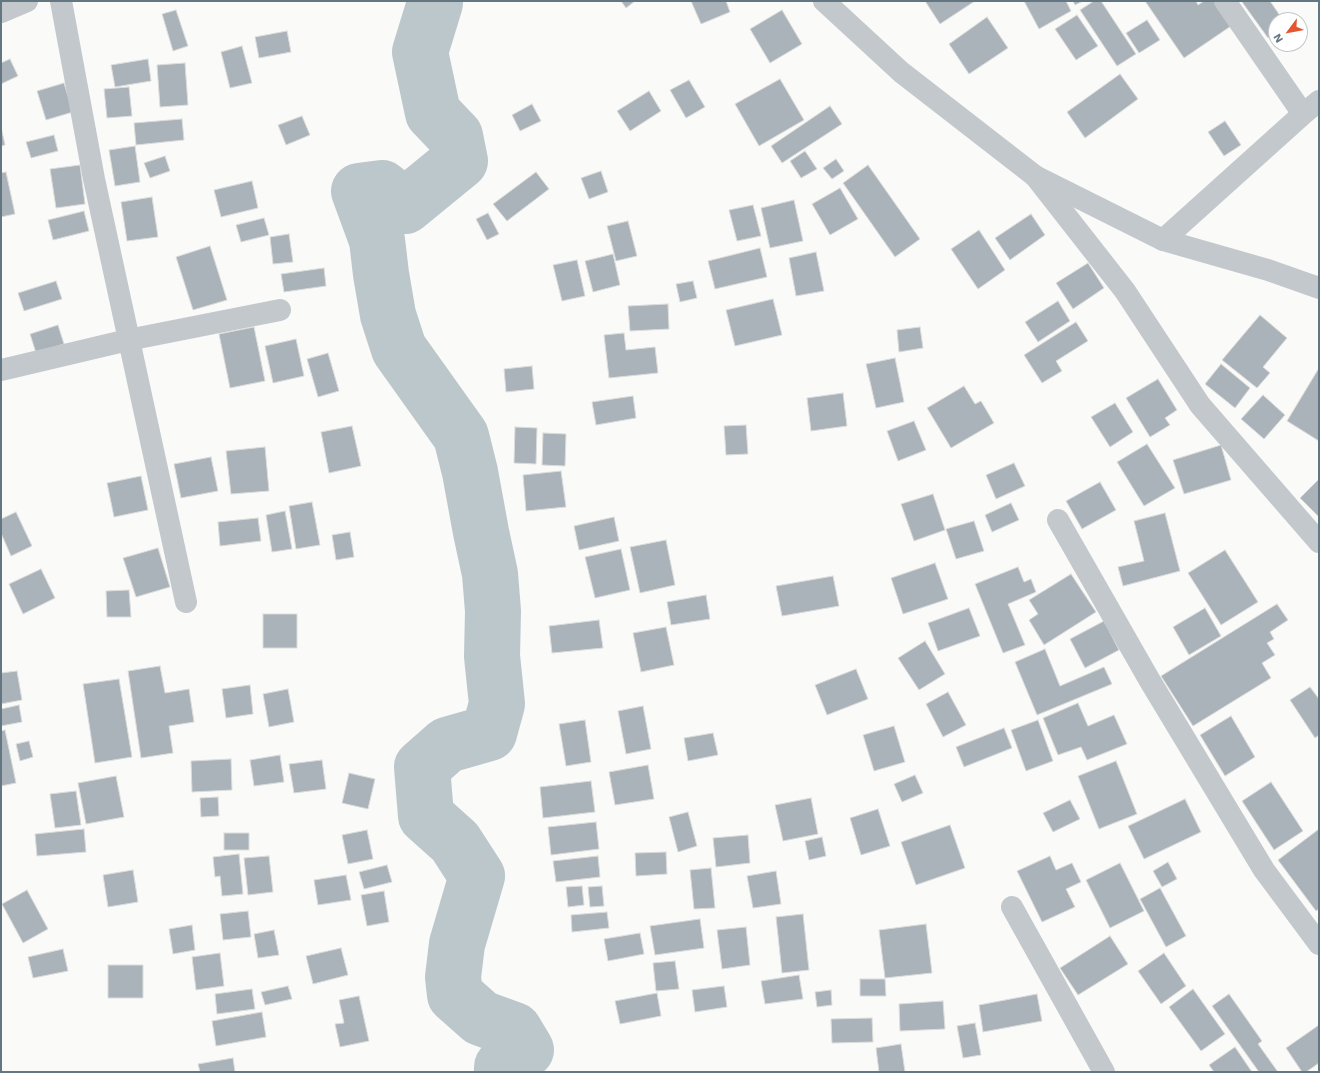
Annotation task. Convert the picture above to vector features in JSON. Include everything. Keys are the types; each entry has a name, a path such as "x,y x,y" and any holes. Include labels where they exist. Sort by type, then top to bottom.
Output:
{"street":[{"path":"1,12 27,1"},
{"path":"61,1 94,179 186,602"},
{"path":"824,1 901,72 1035,176 1163,240 1268,270 1319,288"},
{"path":"1163,240 1311,108 1225,1"},
{"path":"1035,176 1125,291 1200,404 1319,542"},
{"path":"1,370 128,340 280,310"},
{"path":"1058,520 1150,681 1264,870 1319,944"},
{"path":"1012,907 1104,1072"}],"building":[{"path":"621,1 635,1 626,8"},
{"path":"691,1 726,1 730,12 701,24"},
{"path":"925,1 975,1 940,24"},
{"path":"1024,1 1066,1 1071,11 1039,29"},
{"path":"1073,1 1083,1 1075,5"},
{"path":"1094,1 1101,1 1136,54 1117,66 1080,10"},
{"path":"1145,1 1196,1 1198,5 1204,1 1214,1 1231,26 1184,58"},
{"path":"1270,1 1278,12 1268,12 1268,38 1242,2"},
{"path":"176,10 188,46 173,51 162,14"},
{"path":"782,10 802,44 770,63 750,29"},
{"path":"1077,15 1098,46 1076,60 1055,29"},
{"path":"987,17 1008,48 969,74 949,44"},
{"path":"1147,20 1160,40 1139,53 1126,33"},
{"path":"287,31 291,52 259,58 255,37"},
{"path":"242,46 252,83 230,88 221,52"},
{"path":"10,59 18,76 1,84 1,63"},
{"path":"148,59 151,81 115,87 111,65"},
{"path":"185,63 188,105 160,107 157,65"},
{"path":"1120,74 1138,99 1085,138 1067,112"},
{"path":"780,79 804,120 759,146 735,104"},
{"path":"689,80 705,107 686,118 670,90"},
{"path":"64,83 73,112 46,120 37,91"},
{"path":"129,87 132,116 107,118 104,89"},
{"path":"649,91 661,111 630,131 617,111"},
{"path":"532,104 541,121 520,131 512,115"},
{"path":"830,106 842,124 782,163 771,146"},
{"path":"302,116 310,135 286,145 278,125"},
{"path":"182,119 184,140 136,145 134,123"},
{"path":"1225,121 1241,145 1224,156 1208,132"},
{"path":"1,127 5,145 1,146"},
{"path":"54,135 58,151 31,158 26,142"},
{"path":"135,146 140,182 115,186 109,150"},
{"path":"805,151 817,169 801,178 790,161"},
{"path":"165,156 170,171 150,178 144,163"},
{"path":"836,159 844,171 832,179 823,168"},
{"path":"80,165 85,204 56,208 50,169"},
{"path":"868,165 920,239 895,257 843,183"},
{"path":"601,171 608,192 589,199 581,178"},
{"path":"6,172 15,214 1,217 1,173"},
{"path":"536,172 549,189 507,221 493,204"},
{"path":"252,181 258,208 221,217 214,190"},
{"path":"840,188 858,219 830,235 812,204"},
{"path":"152,197 158,237 127,241 121,202"},
{"path":"794,200 803,241 770,248 761,208"},
{"path":"753,205 761,236 737,241 729,210"},
{"path":"84,211 89,231 53,240 48,220"},
{"path":"488,213 499,234 487,240 476,219"},
{"path":"1031,214 1045,235 1010,260 995,238"},
{"path":"264,218 269,235 241,242 236,225"},
{"path":"628,221 637,256 616,261 607,226"},
{"path":"979,230 1005,270 978,289 951,249"},
{"path":"289,234 293,262 273,264 270,237"},
{"path":"210,246 227,300 193,310 176,257"},
{"path":"760,248 767,277 715,289 708,261"},
{"path":"816,252 824,291 796,296 789,258"},
{"path":"613,254 620,285 593,292 585,261"},
{"path":"577,260 585,296 562,301 553,265"},
{"path":"1088,263 1104,288 1073,309 1056,283"},
{"path":"324,268 326,286 284,292 281,274"},
{"path":"56,281 62,299 24,311 18,293"},
{"path":"693,281 697,298 680,302 676,284"},
{"path":"773,299 782,335 735,346 726,310"},
{"path":"1058,301 1070,321 1038,342 1025,322"},
{"path":"668,304 669,329 630,331 628,306"},
{"path":"1260,315 1287,338 1263,367 1270,373 1257,388 1222,360"},
{"path":"1076,322 1088,341 1056,361 1062,371 1042,383 1024,355"},
{"path":"58,325 64,344 36,353 30,334"},
{"path":"254,327 265,381 230,388 219,334"},
{"path":"920,327 923,348 899,352 897,330"},
{"path":"624,333 626,350 655,347 658,373 609,378 604,335"},
{"path":"296,339 304,376 273,383 265,346"},
{"path":"328,353 339,391 318,397 307,359"},
{"path":"895,358 904,402 876,408 866,364"},
{"path":"1221,364 1250,388 1235,408 1205,384"},
{"path":"532,366 534,389 506,392 504,369"},
{"path":"1319,368 1319,441 1287,421"},
{"path":"1158,379 1177,410 1165,418 1170,425 1150,437 1126,398"},
{"path":"964,386 975,404 981,401 994,423 951,448 927,408"},
{"path":"843,393 847,426 811,431 807,398"},
{"path":"1263,395 1285,415 1264,439 1241,419"},
{"path":"633,396 636,418 596,425 592,402"},
{"path":"1115,403 1133,432 1110,447 1091,417"},
{"path":"914,421 926,450 898,461 887,431"},
{"path":"746,425 748,454 726,455 724,426"},
{"path":"352,426 361,466 329,473 321,432"},
{"path":"515,427 537,428 536,464 514,463"},
{"path":"543,433 566,434 565,466 542,465"},
{"path":"1147,444 1175,488 1144,506 1117,462"},
{"path":"1221,445 1231,480 1184,494 1173,460"},
{"path":"265,447 269,491 231,494 226,451"},
{"path":"211,457 218,491 181,498 174,464"},
{"path":"1014,463 1025,486 996,499 986,475"},
{"path":"561,471 566,507 526,511 523,475"},
{"path":"141,476 148,510 114,517 107,483"},
{"path":"1319,479 1319,517 1300,498"},
{"path":"1100,482 1116,510 1082,529 1066,501"},
{"path":"933,494 945,530 914,541 901,504"},
{"path":"312,502 320,545 296,549 289,506"},
{"path":"1011,503 1019,520 992,532 985,515"},
{"path":"285,511 292,549 272,552 266,515"},
{"path":"16,512 32,546 11,556 1,533 1,519"},
{"path":"1165,513 1180,571 1123,586 1118,567 1144,561 1134,521"},
{"path":"614,517 619,541 579,550 574,526"},
{"path":"258,518 261,541 220,546 218,522"},
{"path":"974,521 984,551 956,559 946,529"},
{"path":"350,532 354,557 336,560 332,535"},
{"path":"666,540 675,585 640,593 630,547"},
{"path":"158,548 170,587 136,597 123,558"},
{"path":"621,549 630,590 595,598 585,557"},
{"path":"1225,550 1258,602 1221,625 1188,573"},
{"path":"935,563 948,599 903,614 891,578"},
{"path":"1018,567 1024,582 1031,579 1036,592 1008,604 1025,645 1003,653 975,584"},
{"path":"41,569 55,598 23,614 9,584"},
{"path":"1071,574 1096,612 1044,645 1029,620 1038,614 1029,600"},
{"path":"833,576 839,606 782,616 776,586"},
{"path":"129,590 131,617 107,617 106,591"},
{"path":"706,595 710,619 671,625 667,602"},
{"path":"1277,604 1288,620 1270,632 1274,639 1267,643 1275,655 1262,663 1271,678 1193,726 1161,676"},
{"path":"969,608 980,636 938,651 928,623"},
{"path":"1205,608 1221,636 1189,655 1173,627"},
{"path":"263,614 297,614 297,648 263,648"},
{"path":"599,620 603,648 552,653 549,626"},
{"path":"1104,621 1119,650 1085,668 1070,639"},
{"path":"666,627 674,665 641,672 633,633"},
{"path":"925,641 945,674 919,690 898,658"},
{"path":"1045,649 1060,686 1104,667 1112,684 1037,715 1015,662"},
{"path":"160,666 165,693 189,689 194,722 169,726 173,753 141,758 128,671"},
{"path":"856,669 868,699 827,715 815,685"},
{"path":"17,671 22,700 1,704 1,673"},
{"path":"119,679 132,757 95,763 83,684"},
{"path":"250,685 253,714 226,718 222,689"},
{"path":"1310,687 1319,699 1319,735 1315,738 1290,700"},
{"path":"288,689 294,722 269,727 263,694"},
{"path":"948,692 966,725 943,737 926,704"},
{"path":"1078,703 1088,726 1114,715 1127,744 1087,760 1081,747 1058,755 1043,718"},
{"path":"19,705 22,722 1,726 1,709"},
{"path":"643,706 651,749 626,754 618,711"},
{"path":"1231,716 1255,757 1225,776 1200,735"},
{"path":"585,720 591,762 566,766 559,724"},
{"path":"1038,720 1053,761 1026,771 1011,730"},
{"path":"894,726 905,762 874,771 863,735"},
{"path":"1004,728 1012,748 964,767 956,747"},
{"path":"5,730 16,783 1,786 1,731"},
{"path":"713,733 718,755 688,761 684,738"},
{"path":"29,741 33,757 20,761 16,744"},
{"path":"280,755 284,782 254,786 250,760"},
{"path":"231,759 232,790 192,792 191,761"},
{"path":"322,760 326,789 294,793 289,764"},
{"path":"1116,761 1137,814 1099,829 1078,776"},
{"path":"648,765 654,799 615,805 609,772"},
{"path":"349,773 375,779 368,809 342,803"},
{"path":"915,775 923,793 902,802 894,784"},
{"path":"116,776 124,817 86,824 78,783"},
{"path":"591,781 595,812 543,818 540,787"},
{"path":"1271,782 1303,831 1274,850 1242,801"},
{"path":"76,791 81,825 55,828 50,794"},
{"path":"218,797 219,816 201,817 200,798"},
{"path":"811,798 818,834 783,841 775,805"},
{"path":"1185,799 1201,832 1144,859 1128,826"},
{"path":"1070,800 1080,819 1053,832 1043,813"},
{"path":"878,809 890,846 861,855 850,818"},
{"path":"688,812 697,846 678,852 669,817"},
{"path":"596,822 599,849 551,855 548,827"},
{"path":"950,825 965,868 916,885 901,842"},
{"path":"84,829 86,852 37,856 35,834"},
{"path":"1319,829 1319,909 1316,911 1278,860"},
{"path":"367,830 373,859 348,864 342,835"},
{"path":"224,833 249,833 249,850 224,850"},
{"path":"748,835 750,863 716,867 713,838"},
{"path":"822,837 826,856 809,860 805,841"},
{"path":"666,852 667,874 636,876 635,853"},
{"path":"239,854 243,894 222,896 220,876 215,877 213,857"},
{"path":"269,856 273,892 248,895 244,858"},
{"path":"598,856 600,877 556,882 553,861"},
{"path":"1050,856 1056,870 1072,863 1081,882 1066,889 1075,907 1042,922 1017,871"},
{"path":"1168,862 1177,879 1162,887 1153,871"},
{"path":"1120,863 1144,911 1110,928 1086,880"},
{"path":"387,865 392,882 364,889 359,872"},
{"path":"711,868 715,908 694,909 690,870"},
{"path":"133,870 138,902 108,907 103,875"},
{"path":"776,871 781,904 753,908 747,876"},
{"path":"346,875 351,900 318,905 314,880"},
{"path":"582,886 584,905 568,907 566,887"},
{"path":"602,886 604,906 590,907 588,887"},
{"path":"1160,888 1186,936 1166,947 1140,899"},
{"path":"27,890 48,929 23,943 2,904"},
{"path":"384,891 389,922 367,926 361,895"},
{"path":"248,911 251,937 223,940 220,914"},
{"path":"607,912 609,928 572,932 571,915"},
{"path":"803,914 809,970 782,973 776,917"},
{"path":"700,919 704,948 655,955 650,926"},
{"path":"926,924 932,973 885,978 879,930"},
{"path":"192,925 195,950 173,954 169,929"},
{"path":"746,927 750,965 722,969 717,930"},
{"path":"274,930 279,955 258,958 254,934"},
{"path":"640,933 644,954 608,961 604,939"},
{"path":"1110,936 1128,964 1078,995 1060,968"},
{"path":"341,948 348,975 313,984 306,956"},
{"path":"63,949 68,971 33,978 28,957"},
{"path":"220,953 224,986 196,990 192,957"},
{"path":"1164,953 1186,986 1161,1004 1138,971"},
{"path":"675,961 679,989 656,991 653,963"},
{"path":"108,965 143,965 143,998 108,998"},
{"path":"799,975 803,999 765,1004 761,981"},
{"path":"860,979 885,979 886,996 860,996"},
{"path":"288,986 292,999 265,1005 261,992"},
{"path":"724,986 727,1007 695,1012 692,990"},
{"path":"252,989 255,1009 217,1014 215,994"},
{"path":"1193,989 1225,1034 1201,1051 1169,1007"},
{"path":"831,990 832,1005 817,1007 815,992"},
{"path":"657,993 661,1016 620,1024 615,1001"},
{"path":"1037,994 1042,1021 983,1032 979,1005"},
{"path":"1229,994 1262,1041 1258,1044 1278,1072 1259,1072 1212,1006"},
{"path":"359,996 369,1041 340,1047 335,1024 344,1023 339,1000"},
{"path":"943,1001 945,1029 900,1031 899,1004"},
{"path":"262,1012 266,1037 216,1046 212,1021"},
{"path":"872,1018 873,1042 832,1043 831,1019"},
{"path":"975,1023 981,1055 963,1058 957,1026"},
{"path":"1319,1025 1319,1063 1306,1072 1302,1072 1286,1048"},
{"path":"901,1044 905,1072 879,1072 876,1048"},
{"path":"1235,1047 1252,1072 1214,1072 1209,1065"},
{"path":"233,1058 235,1072 200,1072 198,1064"}],"waterway":[{"path":"435,1 420,52 433,113 455,136 460,161 405,206 382,188 359,191 377,240 388,315 399,349 461,436 470,472 490,574 493,611 492,656 497,704 489,733 447,745 422,767 426,816 455,842 477,876 457,944 453,977 455,995 481,1018 514,1030 526,1050 502,1067 502,1072"}]}
